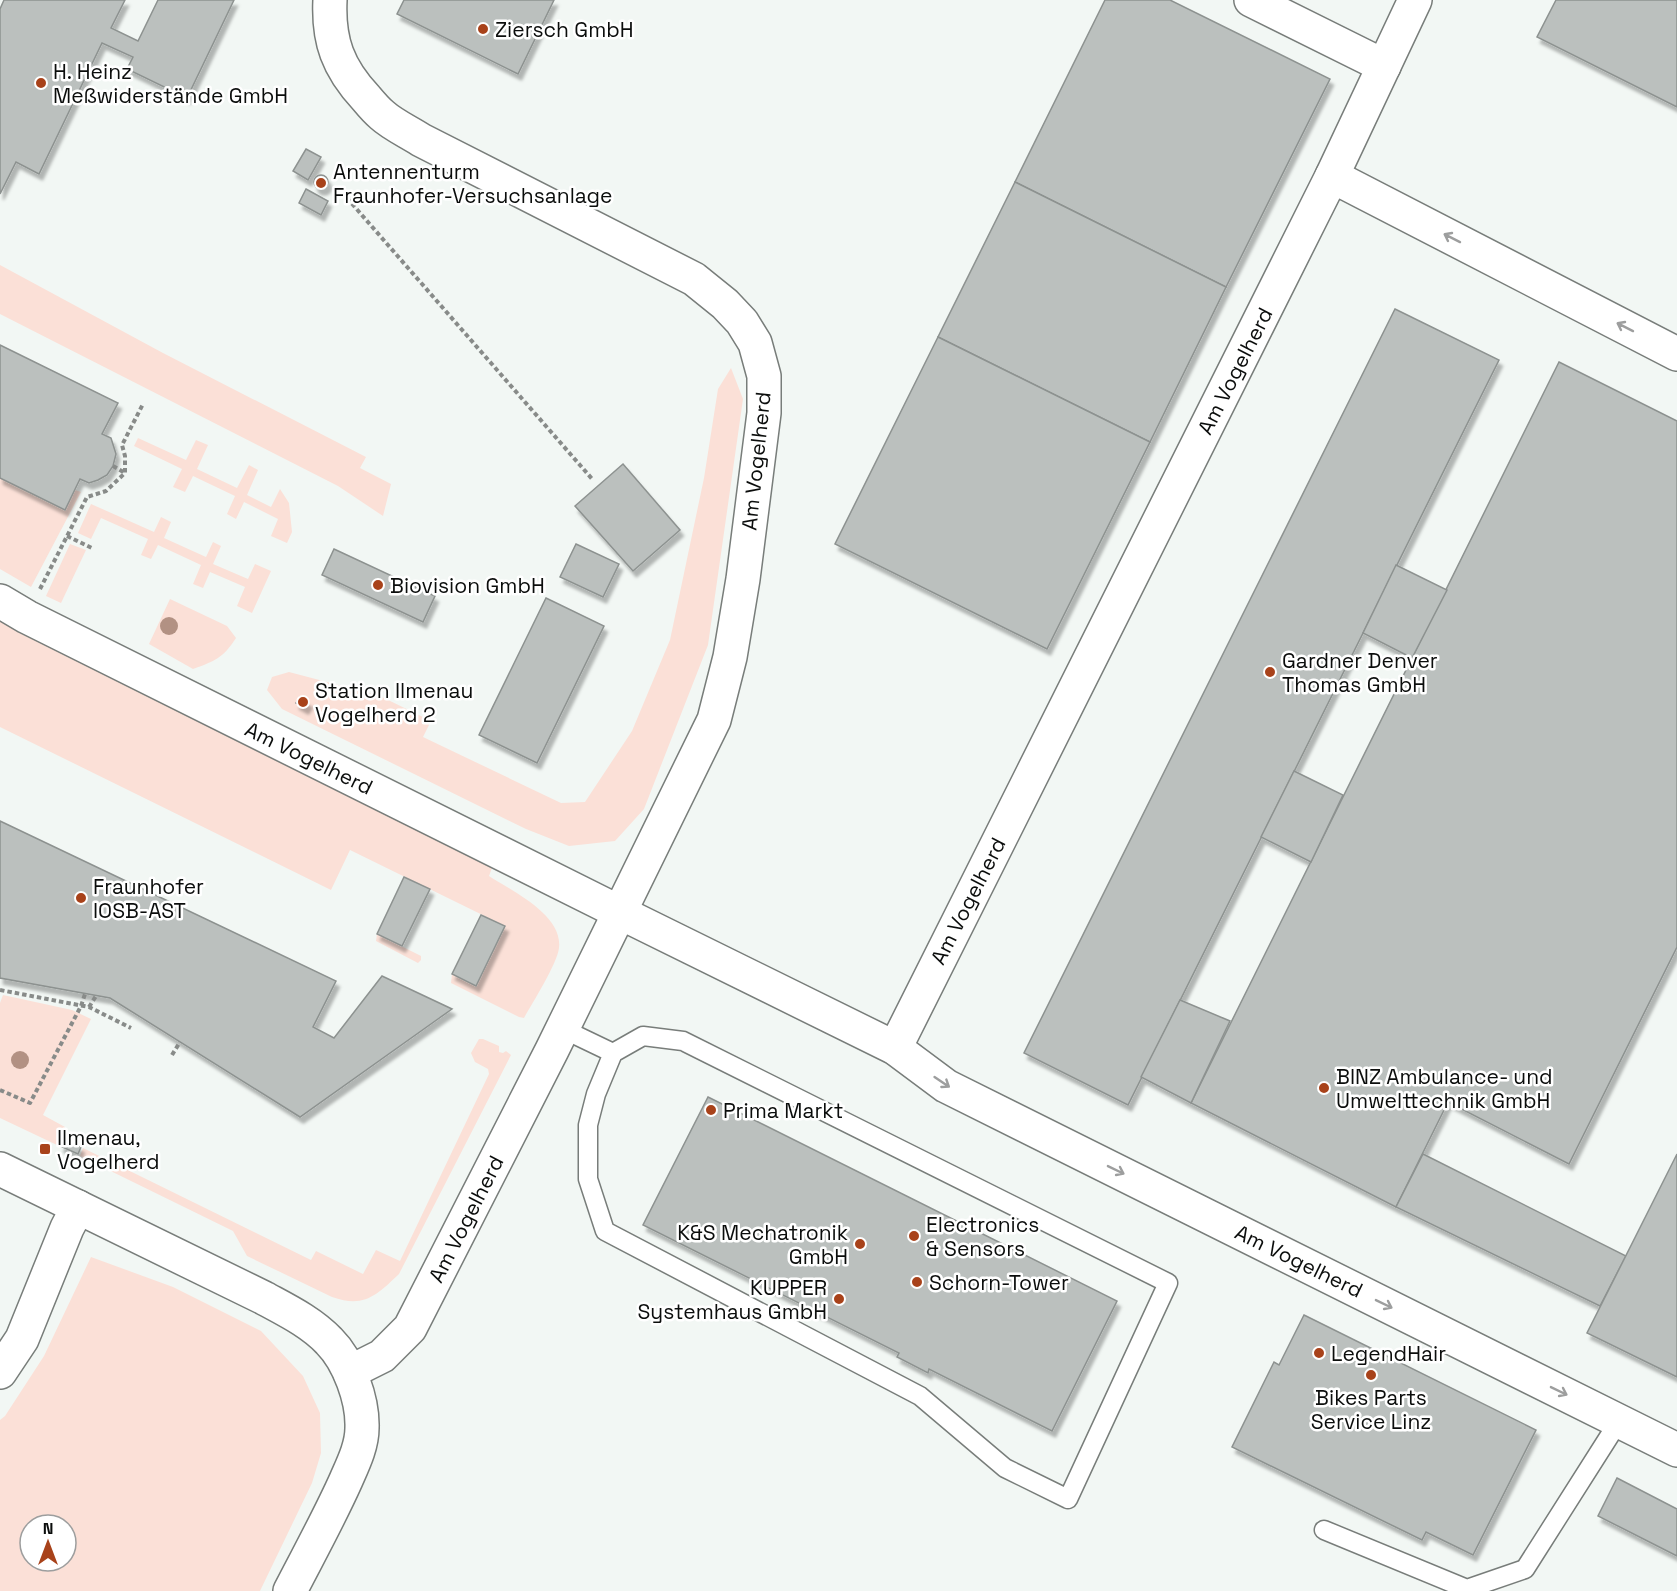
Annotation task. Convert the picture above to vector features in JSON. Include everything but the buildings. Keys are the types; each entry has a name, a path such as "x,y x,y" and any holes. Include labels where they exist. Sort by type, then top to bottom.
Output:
{"street":[{"name":"Am Vogelherd","path":"330,0 329,14 333,42 340,64 356,87 382,116 422,140 694,279 725,304 742,322 755,343 764,376 764,413 743,579 730,657 714,720 563,1029 410,1328 382,1356 350,1372"},
{"path":"1251,0 1384,66"},
{"name":"Am Vogelherd","path":"895,1048 1332,176 1415,0"},
{"path":"1332,176 1677,354"},
{"name":"Am Vogelherd","path":"13,609 895,1048 946,1086 1677,1450"},
{"path":"0,1169 264,1298 300,1318 329,1341 350,1372 359,1401 363,1429 356,1458 291,1591"},
{"path":"0,1372 22,1339 78,1207"}],"lane":[{"path":"563,1029 613,1053"},
{"path":"643,1036 683,1041 1168,1284 1068,1499 1005,1468 920,1396 604,1231 588,1179 588,1125 613,1053 643,1036"},
{"path":"1324,1530 1467,1588 1525,1569 1619,1421"}],"path":[{"path":"347,198 593,480"},
{"path":"13,609 67,536 87,496 106,491 125,473 125,456 122,445 142,404"},
{"path":"113,466 125,473"},
{"path":"67,536 94,549"},
{"path":"0,990 89,1007 131,1028"},
{"path":"0,1090 30,1104 85,994"},
{"path":"89,1007 96,996"},
{"path":"172,1055 180,1042"}],"shaded area":[{"path":"0,265 163,353 366,457 360,468 391,484 383,516 338,486 0,314"},
{"path":"731,368 743,399 708,645 644,809 615,841 569,846 526,829 282,709 267,690 272,677 289,672 380,696 431,721 423,737 561,803 585,802 632,731 670,640 704,478 718,389"},
{"path":"138,438 186,460 196,440 208,445 197,469 237,488 249,465 258,470 247,495 271,507 280,489 289,503 292,532 287,543 271,536 278,519 244,502 236,519 227,514 235,496 193,476 185,492 173,487 182,469 134,446"},
{"path":"0,478 65,510 75,490 81,492 31,587 0,569"},
{"path":"91,504 154,532 161,517 171,522 164,538 206,557 213,542 221,546 213,564 248,579 255,564 271,571 252,613 237,606 245,587 210,572 203,588 193,584 201,565 158,545 151,559 141,555 148,539 101,518 91,539 78,533"},
{"path":"70,544 86,550 61,603 46,596"},
{"path":"170,599 227,626 236,638 218,658 193,669 149,644"},
{"path":"0,618 493,865 489,876 534,905 553,925 558,936 559,948 554,963 524,1018 451,983 452,974 476,986 505,926 350,850 331,890 0,727"},
{"path":"377,934 421,956 421,960 418,963 376,941"},
{"path":"3,995 72,1010 91,1019 43,1115 65,1127 57,1145 0,1118 0,1003"},
{"path":"479,1039 499,1046 499,1052 506,1051 511,1055 399,1274 369,1298 353,1301 332,1297 247,1256 233,1231 80,1156 83,1148 311,1260 316,1251 363,1274 376,1250 400,1261 489,1074 488,1069 475,1062 471,1053"},
{"path":"91,1257 173,1287 261,1331 303,1376 320,1413 321,1453 312,1483 260,1591 0,1591 0,1420 5,1416 44,1356"}],"place":[{"name":"Ziersch GmbH","path":"483,29"},
{"name":"H. Heinz Meßwiderstände GmbH","path":"41,83"},
{"name":"Antennenturm Fraunhofer-Versuchsanlage","path":"321,183"},
{"name":"Biovision GmbH","path":"378,585"},
{"name":"Gardner Denver Thomas GmbH","path":"1270,672"},
{"name":"Station Ilmenau Vogelherd 2","path":"303,702"},
{"name":"Fraunhofer IOSB-AST","path":"81,898"},
{"name":"BINZ Ambulance- und Umwelttechnik GmbH","path":"1324,1088"},
{"name":"Prima Markt","path":"711,1110"},
{"name":"Ilmenau, Vogelherd","path":"45,1149"},
{"name":"Electronics & Sensors","path":"914,1236"},
{"name":"K&S Mechatronik GmbH","path":"860,1244"},
{"name":"Schorn-Tower","path":"917,1282"},
{"name":"KUPPER Systemhaus GmbH","path":"839,1299"},
{"name":"LegendHair","path":"1319,1353"},
{"name":"Bikes Parts Service Linz","path":"1371,1375"}]}
